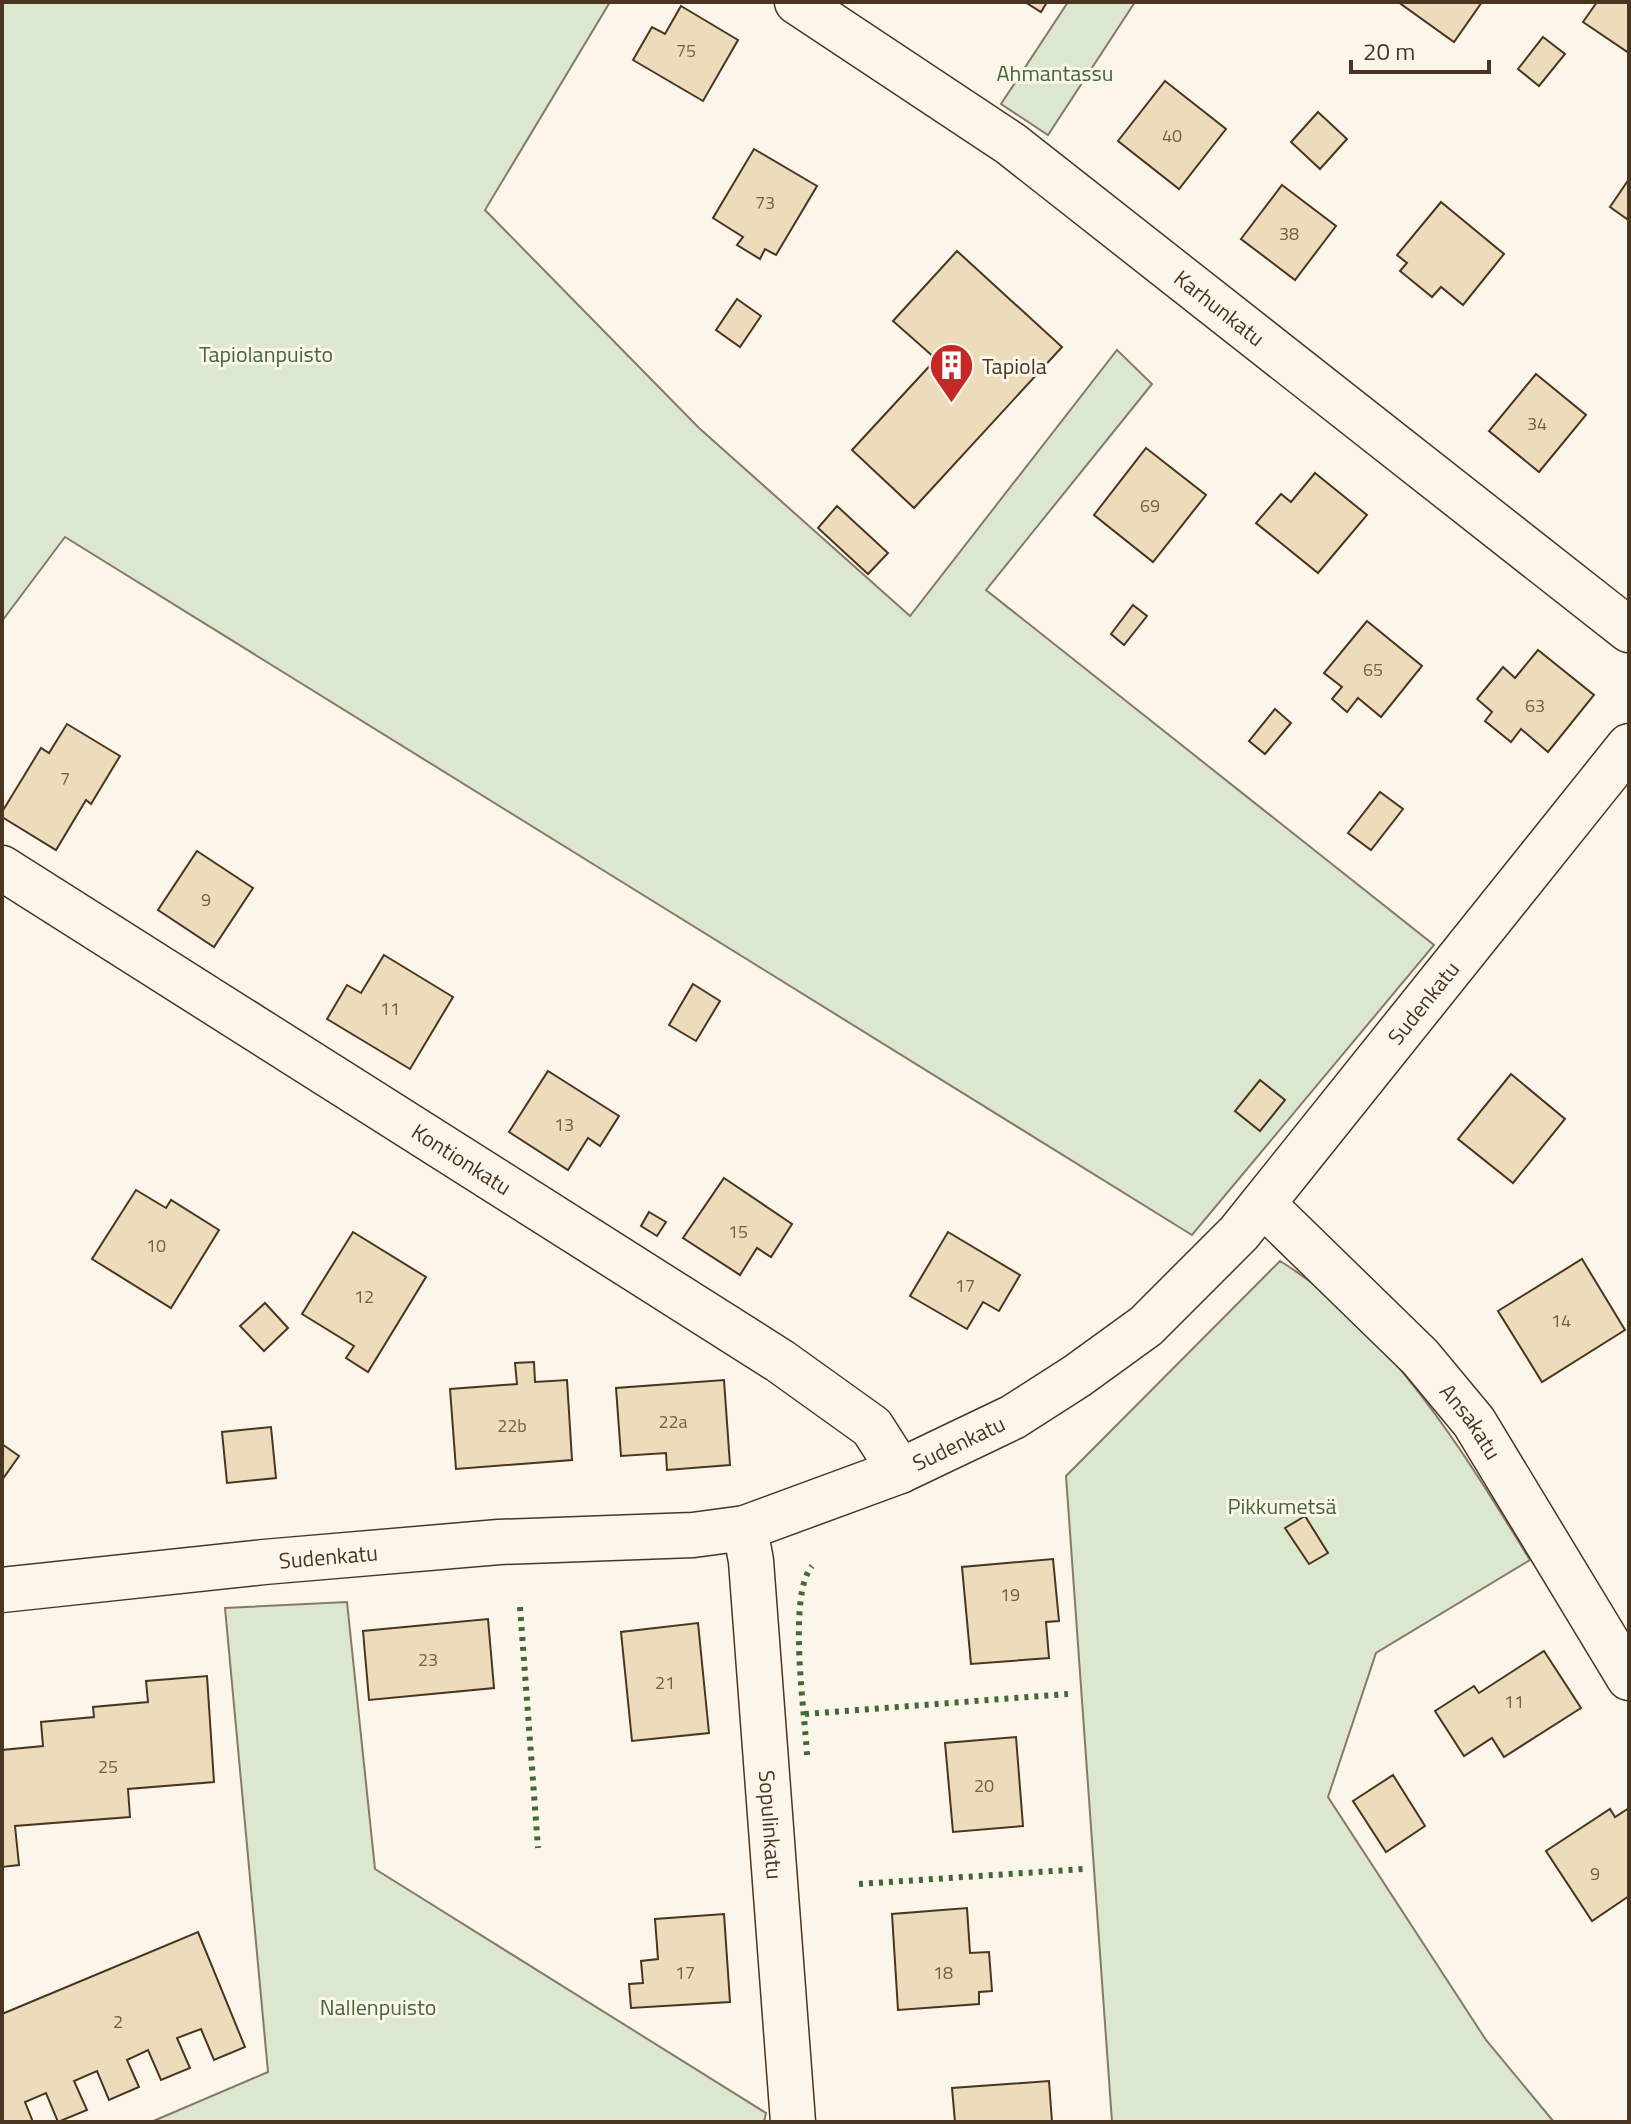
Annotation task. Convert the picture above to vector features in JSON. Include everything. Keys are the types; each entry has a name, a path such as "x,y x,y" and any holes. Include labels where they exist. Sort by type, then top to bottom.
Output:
{"street":[{"name":"Karhunkatu","path":"797,2 1011,144 1629,630"},
{"name":"Sudenkatu","path":"2,1590 295,1559 499,1542 693,1535 745,1528 900,1471 1013,1417 1146,1326 1264,1205 1629,746"},
{"name":"Kontionkatu","path":"2,868 780,1361 872,1427 900,1471"},
{"name":"Ansakatu","path":"1264,1205 1410,1346 1474,1422 1629,1678"},
{"name":"Sopulinkatu","path":"745,1528 751,1561 793,2122"}],"green space":[{"name":"Tapiolanpuisto","path":"2,2 610,2 485,210 699,428 910,616 1117,350 1152,384 986,590 1434,945 1192,1235 65,537 2,621"},
{"name":"Ahmantassu","path":"1068,2 1135,2 1048,135 1001,104"},
{"name":"Pikkumetsä","path":"1280,1261 1319,1288 1389,1357 1451,1436 1530,1560 1376,1653 1328,1797 1486,2040 1554,2122 1112,2122 1066,1476"},
{"name":"Nallenpuisto","path":"347,1602 375,1869 766,2113 764,2122 151,2122 268,2072 225,1608"}],"building":[{"path":"1025,2 1047,2 1041,12"},
{"path":"1482,2 1454,42 1401,4"},
{"path":"1597,2 1629,2 1629,53 1583,22"},
{"path":"681,6 738,40 703,101 633,60 652,27 665,34"},
{"path":"1543,37 1565,54 1539,86 1518,69"},
{"path":"1165,81 1226,129 1179,189 1118,141"},
{"path":"1318,112 1347,139 1320,169 1291,142"},
{"path":"754,149 817,186 776,255 765,249 760,259 737,245 743,237 713,218"},
{"path":"1629,179 1629,216 1627,219 1610,207"},
{"path":"1282,185 1336,226 1295,280 1241,239"},
{"path":"1441,202 1504,254 1463,305 1441,287 1432,297 1400,271 1407,263 1397,255"},
{"name":"Tapiola","path":"957,251 1062,347 914,508 852,450 936,359 893,321"},
{"path":"737,299 761,316 740,347 716,330"},
{"path":"1536,374 1586,415 1539,472 1489,431"},
{"path":"1146,448 1206,495 1153,562 1094,515"},
{"path":"1315,473 1367,515 1318,573 1256,523 1281,494 1291,502"},
{"path":"837,506 888,553 868,574 818,528"},
{"path":"1133,605 1147,616 1124,645 1111,634"},
{"path":"1367,621 1422,666 1381,717 1358,698 1347,712 1332,699 1342,687 1324,673"},
{"path":"1538,650 1594,695 1548,752 1521,729 1511,742 1485,721 1492,712 1477,699 1503,667 1515,678"},
{"path":"1275,709 1291,723 1265,754 1249,741"},
{"path":"67,724 120,756 91,804 86,800 56,850 2,817 2,812 41,748 49,753"},
{"path":"1380,792 1403,809 1371,850 1348,833"},
{"path":"197,851 253,888 214,947 158,910"},
{"path":"384,955 453,997 410,1069 327,1019 347,985 361,993"},
{"path":"693,984 720,1001 696,1041 669,1025"},
{"path":"548,1071 619,1116 600,1146 588,1138 568,1170 509,1132"},
{"path":"1511,1074 1565,1119 1513,1183 1458,1139"},
{"path":"1260,1080 1285,1100 1260,1131 1235,1111"},
{"path":"724,1178 792,1224 771,1257 757,1248 740,1275 683,1238"},
{"path":"136,1190 166,1208 171,1200 219,1230 171,1308 92,1259"},
{"path":"649,1212 666,1222 657,1236 641,1226"},
{"path":"353,1232 426,1277 368,1372 346,1358 354,1346 302,1314"},
{"path":"948,1232 1020,1275 999,1311 983,1302 967,1329 910,1296"},
{"path":"1582,1259 1625,1330 1542,1382 1498,1311"},
{"path":"265,1303 288,1328 264,1351 240,1326"},
{"path":"534,1362 535,1382 567,1380 572,1460 456,1469 450,1389 517,1384 515,1363"},
{"path":"724,1380 730,1465 667,1470 666,1453 621,1456 616,1388"},
{"path":"271,1427 276,1478 227,1483 222,1432"},
{"path":"2,1444 19,1456 2,1480"},
{"path":"1305,1516 1328,1553 1309,1564 1285,1528"},
{"path":"1053,1559 1059,1621 1046,1622 1049,1658 971,1664 962,1567"},
{"path":"488,1619 494,1688 369,1700 363,1631"},
{"path":"698,1623 709,1733 632,1741 621,1632"},
{"path":"1544,1651 1581,1708 1504,1757 1492,1738 1464,1756 1435,1711 1474,1686 1479,1693"},
{"path":"207,1676 214,1782 128,1789 130,1817 15,1826 19,1865 2,1867 2,1750 43,1746 41,1722 94,1717 93,1707 148,1702 146,1681"},
{"path":"1016,1737 1023,1826 953,1832 945,1743"},
{"path":"1393,1775 1425,1826 1386,1852 1353,1801"},
{"path":"1629,1808 1629,1896 1592,1921 1546,1851 1610,1809 1615,1817"},
{"path":"967,1908 970,1953 989,1952 992,1991 979,1992 979,2004 898,2010 892,1914"},
{"path":"724,1914 730,2002 631,2008 629,1984 643,1983 641,1961 658,1959 655,1919"},
{"path":"198,1932 245,2047 214,2060 201,2029 177,2038 190,2068 161,2080 148,2050 127,2060 139,2087 109,2100 97,2071 74,2081 87,2110 58,2122 46,2093 25,2102 33,2122 2,2122 2,2014"},
{"path":"1049,2081 1052,2122 955,2122 952,2088"}],"hedge":[{"path":"807,1755 799,1628 800,1602 812,1566"},
{"path":"520,1607 538,1848"},
{"path":"805,1714 1068,1694"},
{"path":"859,1884 1084,1869"}],"place":[{"name":"Tapiola","path":"951,405"}]}
